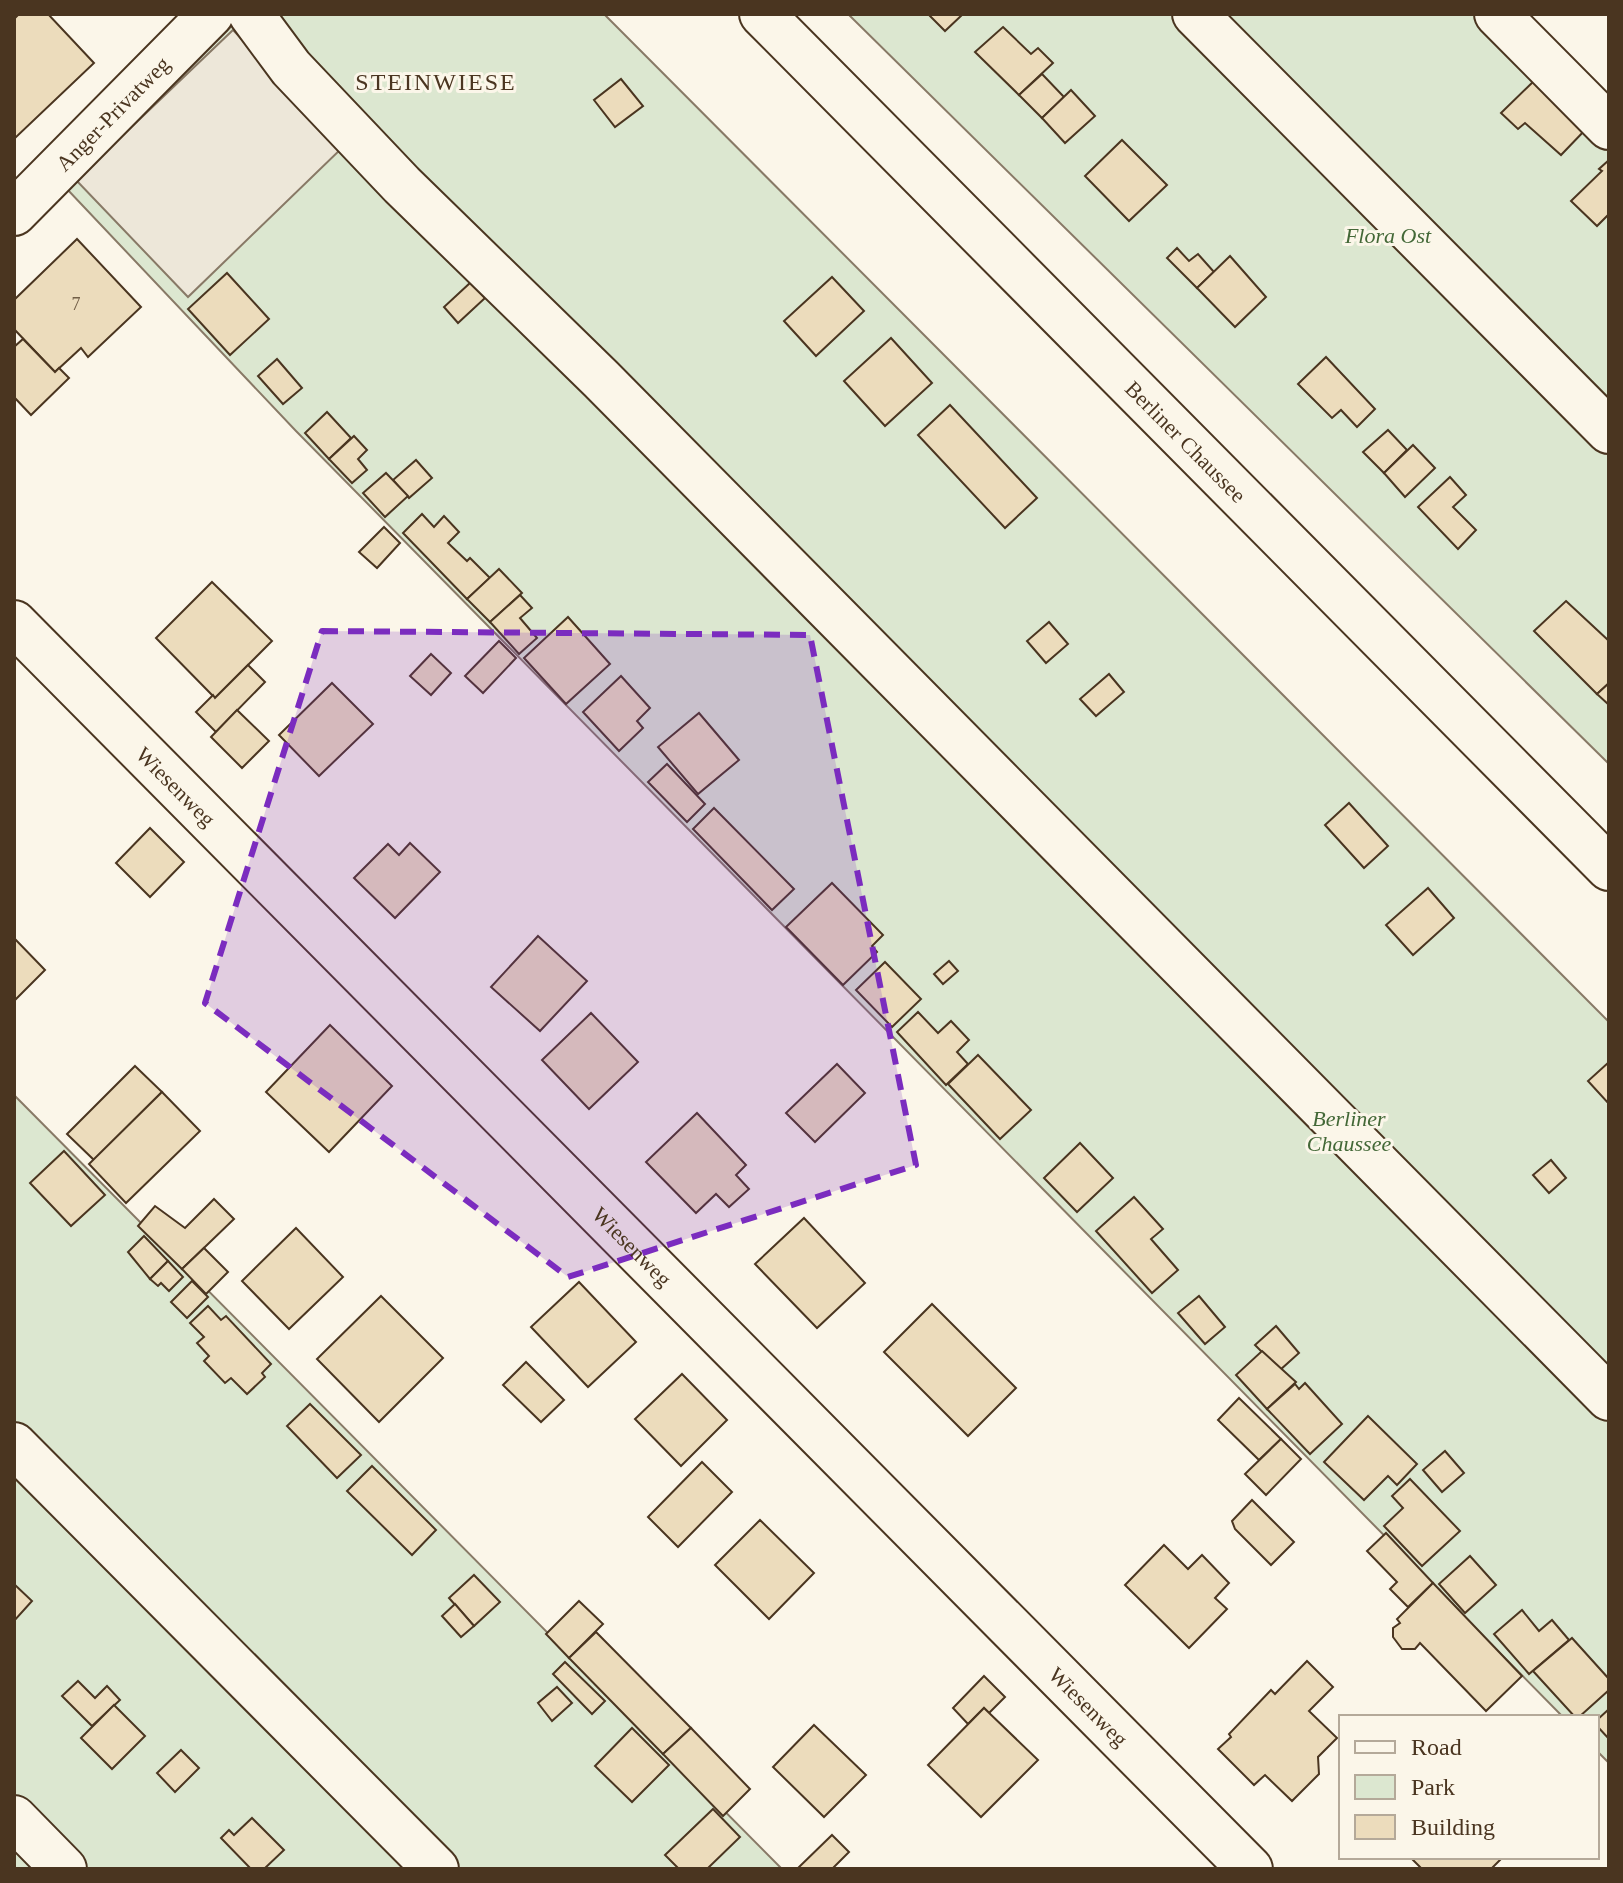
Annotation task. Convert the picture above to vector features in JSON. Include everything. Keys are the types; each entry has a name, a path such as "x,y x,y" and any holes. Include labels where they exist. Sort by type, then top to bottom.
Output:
{"street":[{"name":"Anger-Privatweg","path":"14,213 211,14"},
{"path":"251,14 291,68 393,176 601,379 1609,1398"},
{"name":"Berliner Chaussee","path":"762,14 1609,868"},
{"path":"1195,14 1609,431"},
{"path":"1497,14 1609,127"},
{"name":"Wiesenweg","path":"14,623 1250,1869"},
{"path":"14,1445 436,1869"},
{"path":"14,1818 64,1869"}],"highlighted area":[{"path":"322,631 810,635 916,1165 568,1277 205,1003"}],"green space":[{"name":"Berliner Chaussee","path":"244,14 604,14 1609,1022 1609,1763 1599,1753 1599,1715 1561,1715 296,431 66,188"},
{"name":"Flora Ost","path":"848,14 1484,14 1609,140 1609,764"},
{"path":"14,1095 782,1869 14,1869"}],"shaded area":[{"path":"233,30 344,146 188,297 76,180"}],"building":[{"path":"19,14 48,14 94,63 14,139 14,19"},
{"path":"928,14 963,14 945,31"},
{"path":"1003,27 1031,54 1038,48 1053,63 1019,95 975,52"},
{"path":"1042,74 1064,97 1042,118 1019,95"},
{"path":"621,79 643,106 615,127 594,100"},
{"path":"1536,79 1587,128 1561,155 1525,123 1518,129 1501,113"},
{"path":"1071,90 1095,116 1065,143 1042,118"},
{"path":"1122,140 1167,185 1129,221 1085,176"},
{"path":"1609,160 1609,214 1597,226 1571,201"},
{"path":"77,239 141,307 88,357 81,348 55,372 14,329 14,300"},
{"path":"1177,248 1189,261 1198,254 1214,272 1197,288 1167,258"},
{"path":"1230,256 1266,297 1235,327 1197,288"},
{"path":"227,273 269,319 230,355 188,309"},
{"path":"832,277 864,311 816,356 784,321"},
{"path":"470,283 485,298 458,323 444,307"},
{"path":"891,338 932,383 885,426 844,381"},
{"path":"23,339 55,372 59,368 69,378 31,415 14,397 14,347"},
{"path":"1326,357 1375,409 1357,427 1341,410 1332,418 1298,384"},
{"path":"277,359 302,388 283,404 258,376"},
{"path":"950,405 1037,498 1005,528 918,435"},
{"path":"327,412 351,438 329,459 305,433"},
{"path":"1388,430 1407,450 1384,473 1363,452"},
{"path":"354,436 367,450 358,459 367,470 352,483 329,459"},
{"path":"1413,445 1435,468 1405,497 1384,473"},
{"path":"416,460 432,478 409,498 393,480"},
{"path":"386,473 408,496 385,517 363,493"},
{"path":"1450,477 1466,495 1453,507 1476,530 1458,549 1418,507"},
{"path":"422,514 434,527 444,516 459,532 448,543 467,561 470,558 490,578 467,599 403,533"},
{"path":"384,527 400,543 377,568 359,552"},
{"path":"499,569 522,593 490,622 467,599"},
{"path":"212,582 272,641 215,698 156,638"},
{"path":"520,595 532,608 520,618 537,638 519,654 490,622"},
{"path":"1566,601 1609,641 1609,683 1597,694 1534,631"},
{"path":"568,617 610,664 566,704 524,658"},
{"path":"1049,622 1068,644 1046,663 1027,641"},
{"path":"499,641 516,658 483,693 465,676"},
{"path":"431,654 451,673 431,695 410,676"},
{"path":"248,665 265,682 216,732 196,712"},
{"path":"1109,674 1124,692 1096,716 1080,699"},
{"path":"621,676 650,708 637,721 643,728 619,751 583,712"},
{"path":"332,683 373,724 319,776 279,735"},
{"path":"1609,683 1609,705 1597,694"},
{"path":"237,710 269,741 242,768 211,737"},
{"path":"699,713 739,760 698,794 658,747"},
{"path":"667,764 705,804 687,822 648,782"},
{"path":"1349,803 1388,846 1364,868 1325,825"},
{"path":"714,808 794,889 772,910 693,829"},
{"path":"150,828 184,862 150,897 116,863"},
{"path":"410,843 440,872 395,918 354,878 388,844 399,855"},
{"path":"832,883 883,935 872,946 877,952 843,985 786,927"},
{"path":"1428,888 1454,918 1413,955 1386,925"},
{"path":"538,936 587,981 540,1031 491,987"},
{"path":"14,938 45,970 14,1001"},
{"path":"949,961 958,971 943,984 934,974"},
{"path":"885,962 921,999 892,1027 856,990"},
{"path":"918,1012 938,1033 951,1021 969,1040 957,1052 968,1064 946,1085 897,1032"},
{"path":"591,1013 638,1062 589,1109 542,1060"},
{"path":"330,1025 392,1086 329,1152 266,1092"},
{"path":"978,1055 1031,1110 1000,1139 948,1084"},
{"path":"1609,1062 1609,1104 1588,1081"},
{"path":"837,1064 865,1093 815,1142 786,1113"},
{"path":"135,1066 162,1092 94,1160 67,1134"},
{"path":"162,1092 200,1131 126,1203 89,1164"},
{"path":"697,1113 746,1165 736,1175 749,1189 729,1207 716,1194 696,1213 646,1162"},
{"path":"1080,1143 1113,1178 1077,1212 1044,1178"},
{"path":"64,1151 105,1195 71,1226 30,1183"},
{"path":"1551,1160 1566,1178 1549,1193 1533,1175"},
{"path":"1134,1197 1163,1229 1151,1239 1178,1270 1152,1293 1096,1231"},
{"path":"214,1199 234,1219 182,1269 138,1226 155,1206 185,1228"},
{"path":"804,1218 865,1283 817,1328 755,1264"},
{"path":"296,1228 343,1277 289,1329 242,1281"},
{"path":"144,1236 168,1261 150,1279 128,1252"},
{"path":"204,1248 228,1272 206,1294 182,1269"},
{"path":"168,1261 183,1277 169,1291 161,1283 158,1286 150,1279"},
{"path":"192,1281 208,1297 187,1318 171,1302"},
{"path":"579,1282 636,1342 588,1387 531,1327"},
{"path":"381,1296 443,1358 379,1422 317,1359"},
{"path":"1199,1296 1225,1327 1205,1344 1178,1313"},
{"path":"932,1304 1016,1388 968,1436 884,1352"},
{"path":"208,1306 221,1320 226,1316 271,1364 262,1373 265,1377 247,1394 231,1378 225,1383 204,1361 209,1356 197,1343 204,1337 190,1323"},
{"path":"1276,1326 1299,1353 1280,1370 1255,1345"},
{"path":"1262,1351 1296,1382 1267,1409 1236,1375"},
{"path":"526,1362 564,1400 541,1422 503,1385"},
{"path":"682,1374 727,1420 681,1466 635,1419"},
{"path":"1305,1383 1342,1424 1310,1454 1267,1409 1295,1384 1299,1389"},
{"path":"1239,1398 1281,1439 1259,1460 1218,1420"},
{"path":"310,1404 361,1455 337,1478 287,1426"},
{"path":"1368,1416 1417,1464 1397,1485 1388,1476 1364,1500 1324,1462"},
{"path":"1281,1439 1301,1459 1266,1495 1245,1474"},
{"path":"1445,1451 1464,1473 1442,1492 1423,1470"},
{"path":"702,1462 732,1492 678,1547 648,1517"},
{"path":"372,1466 436,1530 412,1555 347,1491"},
{"path":"1410,1479 1460,1531 1422,1566 1384,1526 1403,1508 1392,1496"},
{"path":"1252,1500 1294,1542 1271,1565 1235,1529 1232,1521"},
{"path":"760,1520 814,1573 769,1619 715,1565"},
{"path":"1386,1533 1433,1583 1408,1607 1390,1589 1397,1582 1367,1551"},
{"path":"1164,1545 1188,1569 1202,1555 1229,1583 1215,1598 1227,1609 1189,1648 1125,1585"},
{"path":"1470,1556 1496,1585 1465,1613 1439,1584"},
{"path":"474,1575 500,1602 474,1626 449,1598"},
{"path":"1433,1583 1522,1676 1486,1711 1420,1643 1415,1649 1402,1649 1393,1637 1393,1628 1400,1623 1397,1619"},
{"path":"14,1584 32,1601 14,1621"},
{"path":"579,1601 603,1624 569,1658 546,1634"},
{"path":"455,1604 474,1626 461,1637 442,1616"},
{"path":"1522,1610 1539,1631 1552,1620 1569,1640 1529,1674 1494,1634"},
{"path":"596,1632 691,1728 663,1754 569,1658"},
{"path":"1572,1638 1609,1679 1609,1690 1581,1715 1573,1715 1533,1671"},
{"path":"1307,1661 1333,1687 1309,1711 1337,1738 1318,1757 1319,1774 1292,1801 1265,1775 1254,1785 1218,1749 1271,1690 1275,1694"},
{"path":"565,1662 605,1701 592,1714 553,1674"},
{"path":"984,1676 1005,1697 989,1713 984,1708 968,1724 953,1708"},
{"path":"78,1681 95,1698 107,1686 120,1700 92,1726 62,1696"},
{"path":"557,1687 572,1703 552,1721 538,1703"},
{"path":"114,1705 145,1736 112,1769 81,1738"},
{"path":"984,1708 1038,1760 981,1817 928,1765"},
{"path":"1609,1709 1609,1739 1599,1728 1599,1718"},
{"path":"814,1725 866,1775 824,1817 773,1767"},
{"path":"632,1728 669,1765 632,1802 595,1766"},
{"path":"691,1728 750,1789 723,1816 663,1754"},
{"path":"181,1750 199,1768 175,1792 157,1773"},
{"path":"713,1809 740,1837 707,1869 679,1869 665,1855"},
{"path":"252,1818 284,1850 264,1869 251,1869 221,1838 229,1830 234,1835"},
{"path":"832,1835 849,1852 832,1869 797,1869"},
{"path":"1412,1859 1501,1859 1491,1869 1422,1869"}],"district":[{"name":"STEINWIESE","path":"436,82"}]}
